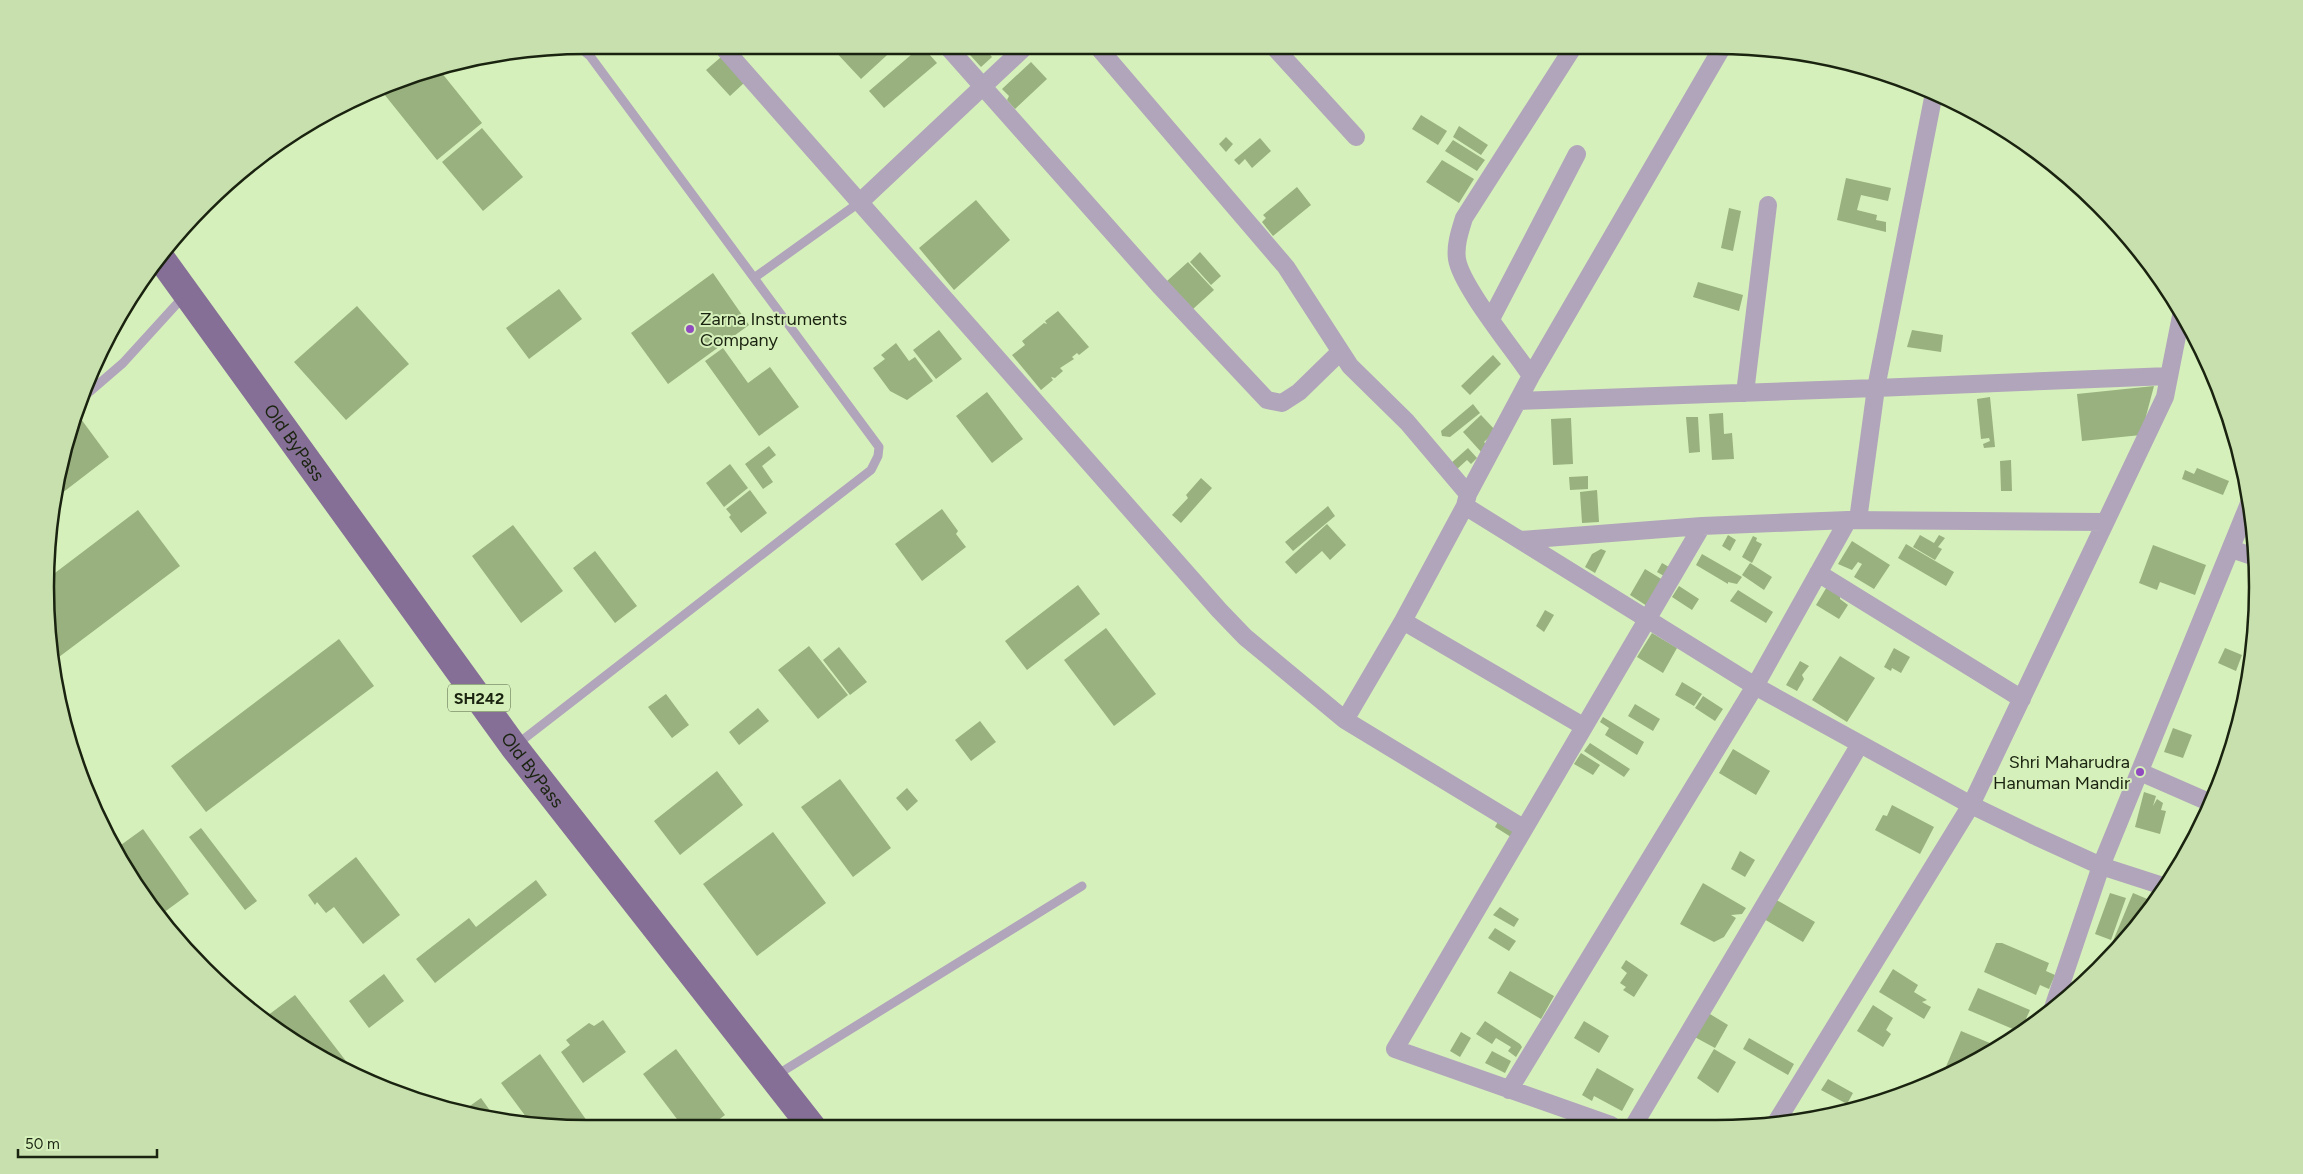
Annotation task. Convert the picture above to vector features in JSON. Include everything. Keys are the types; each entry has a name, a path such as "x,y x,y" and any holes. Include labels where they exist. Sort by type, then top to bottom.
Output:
{"main road":[{"name":"Old ByPass","path":"164,262 514,747 807,1120"}],"street":[{"path":"729,54 1219,610 1245,637 1344,720 1524,828"},
{"path":"954,54 1159,285 1267,400 1282,403 1293,396 1340,352"},
{"path":"860,202 1018,54"},
{"path":"1104,54 1286,267 1350,366 1407,422 1466,500 1520,540 1755,686 1971,805 2026,833 2102,866 2158,884"},
{"path":"1280,54 1356,137"},
{"path":"1531,376 1459,269 1457,257 1458,239 1464,218 1569,54"},
{"path":"1344,720 1403,622 1531,376 1718,54"},
{"path":"1510,1090 1755,686 1818,573 1853,520 1876,388 1932,100"},
{"path":"1491,318 1577,154"},
{"path":"1744,393 1768,205"},
{"path":"1780,1117 1971,805 2165,397 2180,323"},
{"path":"1518,401 2169,376"},
{"path":"2061,994 2102,866 2245,515"},
{"path":"1520,540 1702,526 1853,520 2106,522"},
{"path":"1597,1120 1395,1049 1702,526"},
{"path":"2231,549 2248,555"},
{"path":"1818,573 2022,699"},
{"path":"1403,622 1583,726"},
{"path":"1637,1120 1860,744"},
{"path":"2140,772 2205,800"}],"lane":[{"path":"514,747 863,476 875,464 879,447 588,54"},
{"path":"754,278 860,202"},
{"path":"91,391 124,363 186,294"},
{"path":"773,1077 1082,886"}],"building":[{"path":"838,54 888,54 861,79"},
{"path":"912,54 929,54 937,63 884,108 869,91"},
{"path":"969,54 990,54 992,57 981,67"},
{"path":"721,57 744,83 730,96 706,70"},
{"path":"1031,62 1047,79 1015,109 1007,100 1009,96 1002,89"},
{"path":"443,74 482,123 437,160 384,94"},
{"path":"1421,115 1447,131 1438,145 1412,129"},
{"path":"1459,126 1488,145 1481,155 1453,137"},
{"path":"482,128 523,177 483,211 442,162"},
{"path":"1226,137 1233,144 1226,152 1219,144"},
{"path":"1260,138 1271,151 1252,168 1245,159 1239,165 1234,160"},
{"path":"1453,140 1485,160 1477,171 1445,151"},
{"path":"1442,160 1474,179 1459,203 1426,182"},
{"path":"1846,178 1891,188 1888,201 1861,195 1857,210 1877,215 1876,220 1886,222 1886,232 1837,220"},
{"path":"1297,187 1311,205 1273,236 1262,222 1266,218 1263,215"},
{"path":"976,200 1010,240 954,290 919,248"},
{"path":"1729,208 1741,211 1733,251 1721,248"},
{"path":"1200,252 1221,276 1211,285 1190,262"},
{"path":"1188,262 1214,290 1193,309 1167,281"},
{"name":"Zarna Instruments Company","path":"713,273 749,325 668,384 631,333"},
{"path":"1698,282 1743,295 1739,311 1693,297"},
{"path":"559,289 582,319 529,359 506,328"},
{"path":"357,306 409,364 346,420 294,362"},
{"path":"1058,311 1089,347 1079,355 1077,353 1072,357 1074,359 1060,368 1063,371 1055,378 1051,377 1053,380 1041,390 1012,355 1025,345 1022,341 1044,323 1047,324 1045,321"},
{"path":"939,330 962,359 936,379 913,350"},
{"path":"1912,330 1943,335 1941,352 1907,347"},
{"path":"896,343 909,361 915,357 933,381 907,400 890,391 873,368 885,359 881,355"},
{"path":"723,348 748,383 770,367 799,407 759,436 705,361"},
{"path":"1493,355 1501,364 1470,395 1461,386"},
{"path":"2154,386 2141,435 2082,441 2077,394"},
{"path":"987,392 1023,439 992,463 956,416"},
{"path":"1990,397 1995,447 1984,448 1983,444 1990,441 1989,438 1981,439 1977,399"},
{"path":"1473,404 1480,413 1450,437 1442,436 1441,431"},
{"path":"1723,413 1724,434 1732,433 1734,459 1712,460 1709,414"},
{"path":"1481,415 1496,431 1484,442 1489,447 1482,453 1463,432"},
{"path":"1686,417 1698,417 1700,452 1689,453"},
{"path":"1571,418 1573,464 1553,465 1551,419"},
{"path":"81,419 109,457 62,493"},
{"path":"769,446 776,455 762,466 773,482 763,489 745,464"},
{"path":"1468,448 1477,458 1471,464 1467,460 1456,470 1450,464"},
{"path":"2011,460 2012,491 2001,491 2000,461"},
{"path":"730,464 748,488 724,507 706,483"},
{"path":"2197,468 2229,481 2223,495 2182,479 2185,470 2194,474"},
{"path":"1588,476 1588,489 1570,490 1569,477"},
{"path":"1201,478 1212,488 1181,523 1172,515 1188,498 1186,495"},
{"path":"750,490 767,513 741,533 729,517 731,515 726,509"},
{"path":"1597,490 1599,522 1582,523 1580,492"},
{"path":"1328,506 1335,516 1293,551 1285,542"},
{"path":"942,509 958,531 956,534 966,547 922,581 895,544"},
{"path":"138,510 180,566 58,658 55,622 54,573"},
{"path":"1327,524 1346,545 1330,560 1322,551 1296,574 1285,562"},
{"path":"513,525 563,591 521,623 472,556"},
{"path":"1728,535 1736,540 1730,551 1722,546"},
{"path":"1920,535 1934,543 1939,535 1945,538 1938,547 1942,549 1935,560 1913,547"},
{"path":"1753,536 1757,538 1756,541 1762,544 1752,563 1742,557"},
{"path":"1852,541 1890,565 1874,589 1854,577 1862,564 1858,562 1852,570 1838,564"},
{"path":"1906,544 1954,572 1946,586 1898,558"},
{"path":"2153,545 2206,565 2195,595 2160,582 2157,590 2139,583"},
{"path":"1601,549 1606,551 1595,573 1585,567 1592,554"},
{"path":"595,551 637,606 615,623 573,568"},
{"path":"1702,554 1742,577 1737,584 1728,582 1728,584 1696,565"},
{"path":"1662,563 1669,567 1664,576 1657,572"},
{"path":"1750,563 1772,577 1764,590 1742,575"},
{"path":"1645,569 1663,580 1647,606 1630,595"},
{"path":"1078,585 1100,614 1027,670 1005,641"},
{"path":"1828,585 1848,605 1839,619 1816,605"},
{"path":"1679,586 1699,599 1692,610 1672,597"},
{"path":"1738,590 1773,612 1766,623 1730,601"},
{"path":"1545,610 1554,615 1544,632 1536,626"},
{"path":"1106,628 1156,694 1114,726 1064,660"},
{"path":"1652,633 1677,648 1663,673 1637,657"},
{"path":"339,639 374,686 206,812 171,766"},
{"path":"809,646 848,695 818,719 778,670"},
{"path":"839,647 867,682 850,695 823,660"},
{"path":"1894,648 1910,657 1901,673 1892,668 1891,671 1884,667"},
{"path":"2225,648 2242,655 2236,671 2218,663"},
{"path":"1840,656 1875,678 1847,722 1812,700"},
{"path":"1800,661 1809,666 1802,675 1804,679 1797,691 1786,685"},
{"path":"1682,682 1702,694 1694,706 1675,695"},
{"path":"666,694 689,725 672,738 648,707"},
{"path":"1703,696 1723,709 1715,721 1695,708"},
{"path":"1635,704 1660,719 1653,731 1628,716"},
{"path":"758,708 769,721 739,745 729,732"},
{"path":"1603,717 1644,742 1637,755 1605,735 1609,728 1600,722"},
{"path":"980,721 996,742 971,761 955,740"},
{"path":"2173,728 2192,735 2183,758 2164,752"},
{"path":"1590,743 1630,769 1624,777 1584,751"},
{"path":"1733,749 1770,771 1756,795 1719,773"},
{"path":"1581,753 1600,765 1593,775 1574,764"},
{"path":"717,771 743,805 680,855 654,821"},
{"path":"840,779 891,848 853,877 801,807"},
{"path":"907,788 918,801 907,811 896,798"},
{"path":"2144,792 2156,796 2153,806 2157,799 2163,803 2161,810 2166,811 2160,834 2135,827"},
{"path":"1892,805 1934,827 1920,854 1875,830 1883,815 1887,816"},
{"path":"1499,820 1515,830 1511,837 1495,827"},
{"path":"201,828 257,901 245,910 189,837"},
{"path":"143,829 189,894 164,912 121,845"},
{"path":"773,832 826,903 757,956 703,884"},
{"path":"1740,851 1755,860 1745,877 1731,869"},
{"path":"356,857 400,915 363,944 334,907 326,913 317,902 315,905 308,895"},
{"path":"536,880 547,895 435,983 416,959 469,918 476,927"},
{"path":"1703,883 1746,908 1742,914 1731,915 1736,918 1724,937 1714,942 1680,924"},
{"path":"2110,893 2126,898 2111,940 2095,934"},
{"path":"2133,893 2148,899 2117,939 2113,941"},
{"path":"1773,898 1815,922 1803,942 1764,919"},
{"path":"1500,907 1519,919 1514,927 1493,915"},
{"path":"1495,928 1516,941 1509,951 1488,938"},
{"path":"1996,943 2002,943 2049,963 2046,971 2055,975 2049,989 2040,985 2036,995 1984,972"},
{"path":"1626,960 1648,975 1634,997 1623,990 1626,987 1620,983 1627,973 1621,968"},
{"path":"1893,969 1918,985 1914,992 1927,1000 1922,1002 1931,1007 1924,1019 1879,992"},
{"path":"1510,971 1554,996 1541,1019 1497,993"},
{"path":"384,974 404,1001 369,1028 349,1001"},
{"path":"1978,988 2030,1010 2025,1021 2013,1029 1968,1010"},
{"path":"295,995 348,1063 320,1049 269,1015"},
{"path":"1873,1005 1893,1018 1886,1030 1891,1034 1883,1047 1857,1031"},
{"path":"1705,1011 1728,1025 1715,1048 1691,1035"},
{"path":"603,1020 626,1052 583,1083 561,1052 570,1045 566,1040 589,1023 594,1026"},
{"path":"1485,1021 1520,1044 1522,1047 1516,1057 1508,1051 1511,1047 1496,1038 1492,1044 1476,1034"},
{"path":"1584,1021 1609,1036 1599,1053 1574,1038"},
{"path":"1961,1031 1991,1044 1983,1049 1945,1068"},
{"path":"1461,1032 1471,1038 1460,1057 1450,1051"},
{"path":"1749,1038 1794,1064 1788,1075 1743,1049"},
{"path":"676,1049 725,1115 718,1120 678,1120 643,1074"},
{"path":"1714,1049 1736,1062 1718,1093 1697,1078"},
{"path":"1492,1051 1511,1061 1505,1073 1485,1063"},
{"path":"540,1054 586,1120 526,1117 501,1083"},
{"path":"1597,1068 1634,1089 1622,1111 1594,1096 1592,1101 1582,1095"},
{"path":"1828,1079 1853,1093 1847,1104 1821,1090"},
{"path":"481,1098 491,1111 483,1110 469,1107"}],"place":[{"name":"Zarna Instruments Company","path":"690,329"},
{"name":"Shri Maharudra Hanuman Mandir","path":"2140,772"}]}
